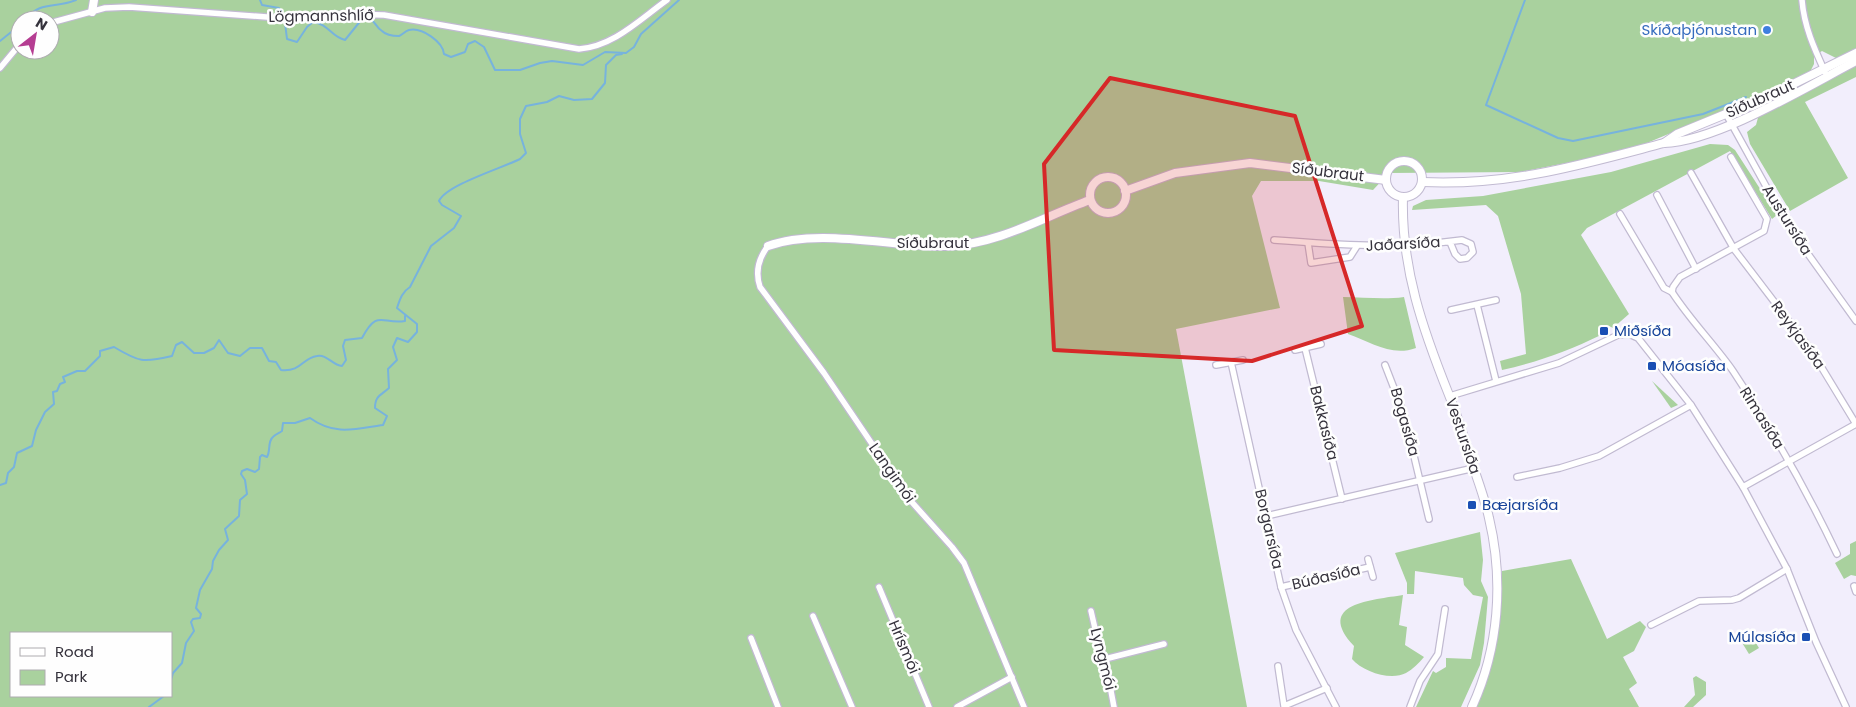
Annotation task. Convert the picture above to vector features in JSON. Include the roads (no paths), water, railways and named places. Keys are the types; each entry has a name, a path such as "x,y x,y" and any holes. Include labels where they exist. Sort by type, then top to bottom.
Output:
{"street":[{"path":"92,12 94,0"},
{"name":"Lögmannshlíð","path":"60,20 106,8 129,7 280,18 347,14 384,15 579,49 595,47 612,41 667,0"},
{"path":"1802,0 1809,36 1825,73"},
{"name":"Síðubraut","path":"1422,182 1512,179 1556,172 1664,143 1679,143 1731,124 1825,73 1856,53"},
{"path":"0,68 10,56"},
{"name":"Síðubraut","path":"1664,143 1677,134 1856,61"},
{"name":"Austursíða","path":"1726,114 1788,226 1856,321"},
{"path":"1672,292 1676,282 1764,231 1767,218 1731,157"},
{"path":"1402,160 1418,166 1421,171 1422,182 1414,194 1403,197 1392,192 1386,180 1388,169 1402,160"},
{"name":"Síðubraut","path":"1125,191 1175,173 1250,163 1386,180"},
{"path":"1691,173 1734,249"},
{"path":"1103,178 1116,179 1125,191 1124,204 1112,213 1099,212 1090,200 1090,190 1093,185 1103,178"},
{"path":"1657,195 1696,269"},
{"name":"Vestursíða","path":"1403,197 1405,247 1424,332 1450,396 1485,501 1493,537 1498,589 1491,654 1472,707"},
{"name":"Síðubraut","path":"768,246 778,242 818,240 859,240 940,246 986,242 1008,236 1090,200"},
{"name":"Rimasíða","path":"1620,214 1664,288 1672,292 1731,369 1789,462 1837,554"},
{"name":"Jaðarsíða","path":"1274,240 1357,246 1405,247 1450,242"},
{"name":"Jaðarsíða","path":"1308,243 1311,263 1350,257 1357,246"},
{"name":"Langimói","path":"768,246 758,264 760,287 824,374 910,500 964,563 1024,707"},
{"name":"Reykjasíða","path":"1734,249 1810,350 1856,424"},
{"path":"1451,310 1496,300"},
{"path":"1478,305 1496,381"},
{"path":"1450,396 1559,363 1618,335 1628,334 1643,342 1691,405 1743,487 1787,570 1816,642 1846,707"},
{"path":"1295,350 1321,344"},
{"name":"Bakkasíða","path":"1305,348 1342,499"},
{"path":"1216,365 1243,360"},
{"name":"Borgarsíða","path":"1231,362 1282,587 1296,630 1336,707"},
{"name":"Bogasíða","path":"1385,364 1404,414 1420,480"},
{"path":"1517,477 1566,467 1599,456 1691,405"},
{"path":"1743,487 1856,424"},
{"path":"1266,516 1474,468"},
{"path":"1420,480 1429,519"},
{"name":"Búðasíða","path":"1368,559 1373,577"},
{"name":"Búðasíða","path":"1282,587 1370,567"},
{"path":"1652,625 1699,601 1739,598 1787,570"},
{"name":"Hrísmói","path":"879,587 929,707"},
{"path":"1410,707 1420,680 1438,654 1445,610"},
{"name":"Lyngmói","path":"1091,611 1099,646 1105,659 1114,707"},
{"path":"813,616 852,707"},
{"path":"751,638 778,707"},
{"path":"1105,659 1164,644"},
{"path":"1278,666 1284,706 1327,688"},
{"path":"957,707 1012,677"}],"waterway":[{"path":"37,10 76,0"},
{"path":"260,0 262,5 279,8 283,13"},
{"path":"285,23 287,39 297,42 307,27 313,22 323,25 336,36 345,40 362,19 370,19 379,29 390,35 399,36 414,30 426,33 436,40 443,49 444,54 451,57 465,52 468,44 475,41 484,47 495,70 520,70 552,61 583,65 605,52 626,53 634,47 641,34 679,0"},
{"path":"1525,0 1486,105 1558,138 1573,141 1703,114 1746,97"},
{"path":"0,41 10,33"},
{"path":"172,676 182,663 186,643 194,631 191,622 193,619 200,618 201,614 196,608 200,590 212,569 213,561 219,550 228,540 225,529 239,516 240,500 247,494 245,480 241,474 242,471 247,469 255,472 259,469 260,457 262,455 267,457 271,440 282,431 283,423 295,423 310,418 319,424 345,430 383,425 387,416 375,408 375,404 379,397 389,388 388,369 397,360 393,347 397,338 408,342 417,332 417,324 397,308 399,302 403,293 410,287 431,246 454,228 461,216 442,205 439,201 452,189 475,177 520,159 526,153 520,134 520,119 526,106 547,102 559,96 574,100 592,99 605,83 606,65 616,55 622,54"},
{"path":"0,485 6,483 8,473 14,467 17,453 32,446 36,430 45,412 54,404 53,392 57,391 60,384 65,382 63,377 77,371 85,371 100,356 100,351 114,347 142,360 154,360 172,356 176,345 182,342 194,353 204,353 214,348 219,340 228,353 240,356 250,348 262,348 269,361 276,362 281,370 293,369 308,359 317,356 324,357 342,366 346,360 343,346 345,340 362,338 367,329 377,320 405,321 405,316"},
{"path":"149,707 163,697"}],"place":[{"name":"Skíðaþjónustan","path":"1767,30"},
{"name":"Miðsíða","path":"1604,331"},
{"name":"Móasíða","path":"1652,366"},
{"name":"Bæjarsíða","path":"1472,505"},
{"name":"Múlasíða","path":"1806,637"}]}
